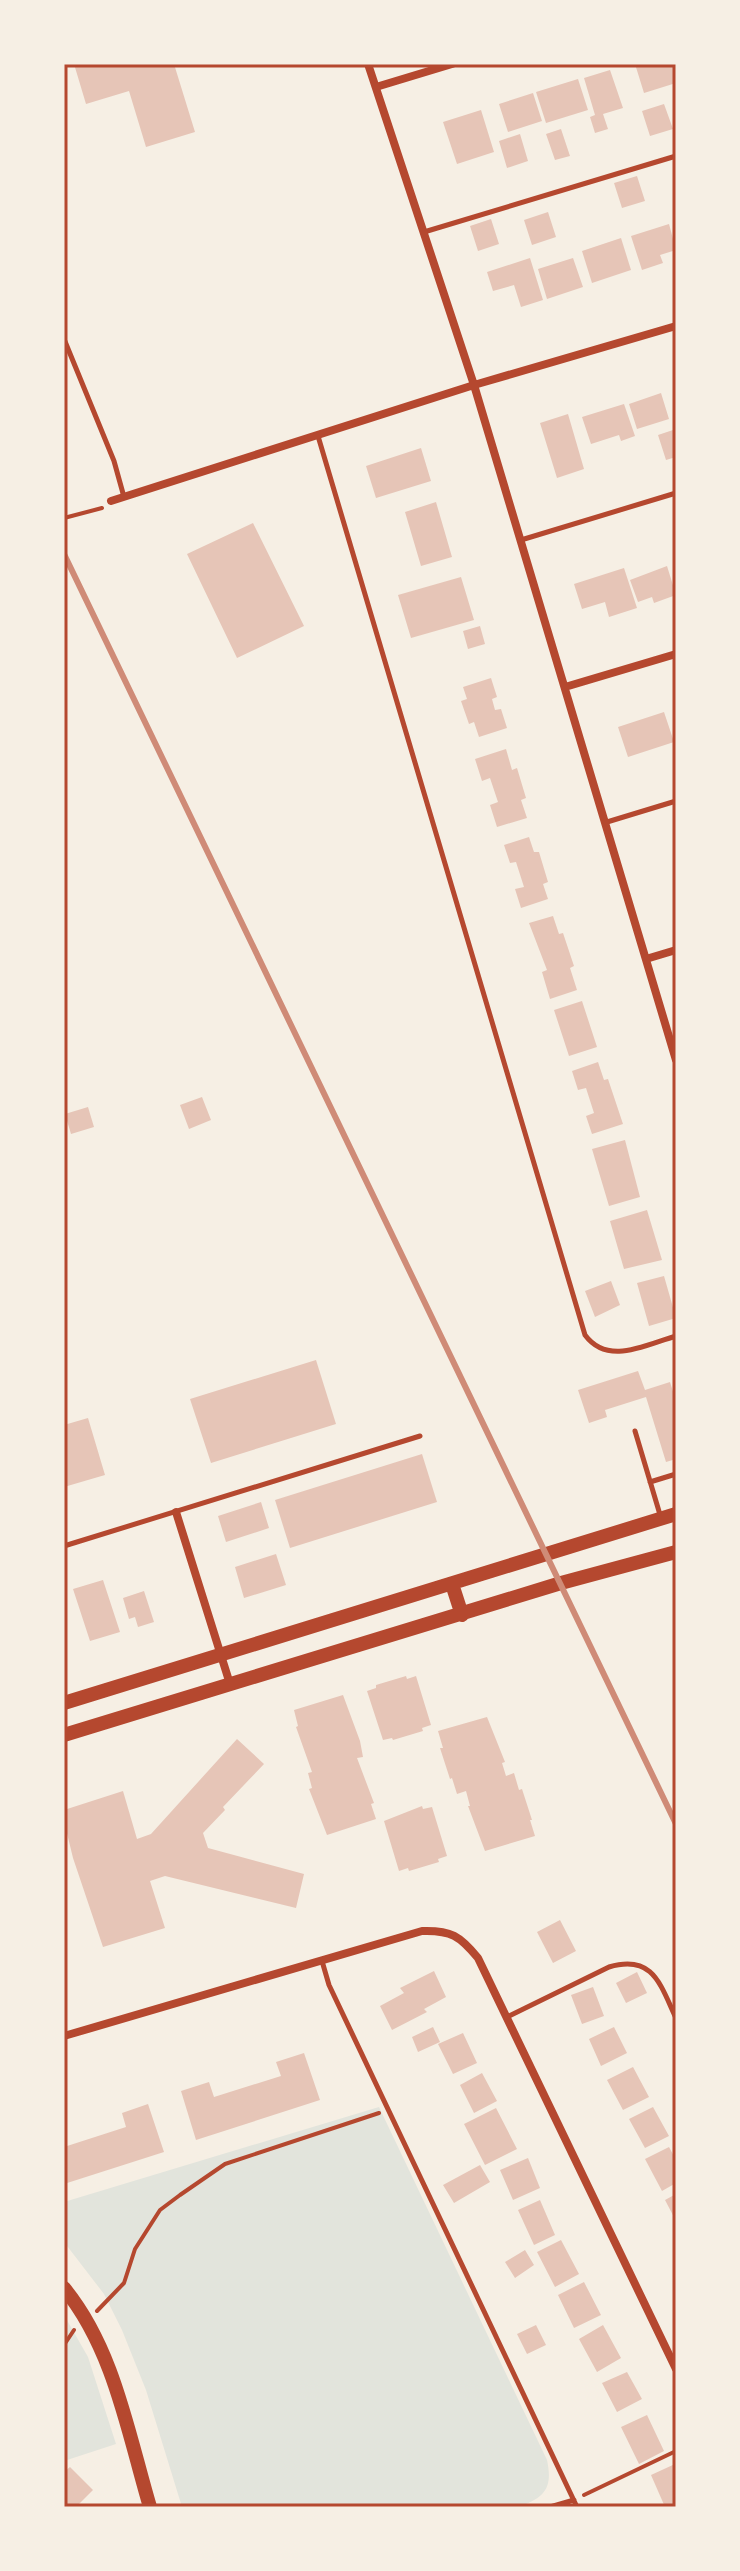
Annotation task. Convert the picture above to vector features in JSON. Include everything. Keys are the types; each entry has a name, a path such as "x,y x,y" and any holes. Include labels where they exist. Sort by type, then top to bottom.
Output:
{"street":[{"path":"368,64 474,385 676,1060"},
{"path":"376,87 452,64"},
{"path":"117,499 474,385 676,326"},
{"path":"565,687 676,654"},
{"path":"646,959 676,950"},
{"path":"176,1512 230,1684"},
{"path":"64,1703 669,1516"},
{"path":"64,1735 561,1583 676,1552"},
{"path":"452,1584 462,1615"},
{"path":"64,2036 422,1931 444,1930 463,1940 478,1958 676,2369"},
{"path":"64,2288 87,2319 108,2368 150,2507"}],"lane":[{"path":"424,232 676,156"},
{"path":"64,339 114,461 117,499"},
{"path":"318,436 585,1335 595,1347 607,1352 623,1351 676,1336"},
{"path":"521,540 676,493"},
{"path":"607,822 676,801"},
{"path":"635,1431 650,1482 669,1516"},
{"path":"64,1546 420,1436"},
{"path":"650,1482 676,1474"},
{"path":"321,1960 329,1985 577,2507"},
{"path":"506,2017 623,1963 649,1969 676,2018"},
{"path":"550,2507 574,2500"}],"path":[{"path":"64,518 110,506 117,499"},
{"path":"105,2304 124,2283 135,2249 160,2210 225,2164 389,2110"},
{"path":"574,2500 676,2451"}],"shaded area":[{"path":"379,2107 547,2460 548,2485 541,2495 519,2507 182,2507 146,2390 122,2330 104,2294 64,2242 64,2202"},
{"path":"64,2315 88,2357 116,2444 64,2461"}],"building":[{"path":"74,64 174,64 195,132 146,147 129,91 86,104"},
{"path":"635,64 676,64 676,83 644,93"},
{"path":"610,70 623,108 603,114 608,129 595,133 590,117 595,115 584,78"},
{"path":"578,79 588,110 546,123 536,92"},
{"path":"533,93 542,121 508,132 499,104"},
{"path":"664,104 673,129 650,136 642,111"},
{"path":"481,110 494,152 457,164 443,122"},
{"path":"561,129 570,156 555,160 546,134"},
{"path":"520,134 528,161 507,168 499,141"},
{"path":"637,176 645,201 622,208 614,183"},
{"path":"548,212 556,237 532,245 524,220"},
{"path":"491,219 499,244 478,251 470,226"},
{"path":"669,224 676,250 660,255 663,263 642,270 631,236"},
{"path":"621,238 631,270 592,283 582,251"},
{"path":"530,258 543,300 521,307 514,285 493,291 487,272"},
{"path":"573,258 583,287 547,299 538,269"},
{"path":"661,393 669,419 637,429 629,404"},
{"path":"624,404 635,436 621,441 619,435 591,444 582,417"},
{"path":"568,414 584,469 557,478 540,423"},
{"path":"676,429 676,457 666,460 658,435"},
{"path":"421,448 431,481 376,498 366,466"},
{"path":"436,502 452,557 421,566 405,512"},
{"path":"253,523 304,626 237,658 187,554"},
{"path":"667,566 676,595 654,603 652,597 638,602 630,580"},
{"path":"624,568 637,608 609,617 605,602 582,609 574,584"},
{"path":"461,577 474,620 411,638 398,595"},
{"path":"480,626 485,644 468,649 463,631"},
{"path":"491,678 497,697 492,699 495,710 501,709 507,728 479,737 474,722 469,724 461,701 467,699 463,687"},
{"path":"664,712 674,742 628,757 618,727"},
{"path":"506,749 512,770 517,768 526,798 521,800 527,818 497,827 490,805 498,802 490,778 482,781 475,759"},
{"path":"529,837 534,852 539,852 548,882 543,884 548,899 521,908 515,889 524,887 516,862 510,863 504,845"},
{"path":"553,916 559,934 563,933 574,966 570,968 577,990 550,999 542,972 547,970 529,923"},
{"path":"582,1001 597,1047 569,1056 554,1010"},
{"path":"598,1062 604,1080 608,1079 623,1124 592,1134 586,1116 594,1113 586,1088 578,1090 572,1071"},
{"path":"202,1097 211,1120 189,1129 180,1105"},
{"path":"88,1107 94,1127 71,1134 65,1114"},
{"path":"625,1140 640,1197 609,1206 592,1149"},
{"path":"647,1210 662,1260 624,1269 610,1221"},
{"path":"664,1276 676,1318 649,1326 637,1283"},
{"path":"611,1281 620,1305 595,1317 585,1291"},
{"path":"316,1360 336,1424 211,1463 190,1399"},
{"path":"638,1371 645,1390 670,1382 676,1401 676,1459 666,1462 646,1397 605,1410 607,1417 589,1423 578,1390"},
{"path":"88,1418 105,1475 64,1487 64,1425"},
{"path":"422,1454 437,1502 290,1548 275,1500"},
{"path":"261,1502 269,1528 226,1542 218,1516"},
{"path":"276,1554 286,1585 244,1598 235,1567"},
{"path":"103,1580 120,1632 90,1641 73,1589"},
{"path":"144,1591 154,1622 138,1627 135,1617 129,1619 123,1598"},
{"path":"406,1676 407,1679 416,1676 431,1725 422,1728 423,1731 383,1740 367,1691"},
{"path":"343,1695 360,1741 363,1757 357,1758 374,1803 371,1804 376,1819 327,1835 309,1789 312,1788 308,1773 312,1772 296,1727 294,1710"},
{"path":"487,1717 505,1762 502,1763 506,1776 514,1773 519,1790 522,1789 535,1836 485,1851 468,1806 466,1791 457,1794 450,1779 438,1731"},
{"path":"237,1739 264,1764 203,1833 208,1848 304,1874 296,1908 165,1876 150,1881 165,1928 103,1947 73,1858 64,1810 123,1791 137,1839 151,1834"},
{"path":"422,1806 423,1809 432,1807 447,1856 438,1859 439,1862 399,1871 384,1821"},
{"path":"560,1920 576,1951 553,1963 537,1932"},
{"path":"434,1971 446,1997 424,2009 427,2012 392,2030 380,2006 404,1993 400,1988"},
{"path":"637,1972 647,1993 626,2003 616,1983"},
{"path":"593,1987 604,2016 582,2024 571,1995"},
{"path":"433,2027 440,2042 418,2052 412,2037"},
{"path":"614,2027 627,2053 601,2066 589,2039"},
{"path":"463,2033 477,2063 453,2074 438,2044"},
{"path":"304,2053 320,2100 196,2140 181,2091 209,2082 214,2097 281,2076 276,2062"},
{"path":"633,2067 649,2097 623,2110 607,2080"},
{"path":"482,2073 497,2101 474,2113 460,2085"},
{"path":"148,2104 164,2152 64,2184 64,2147 126,2127 122,2113"},
{"path":"653,2107 669,2136 645,2148 629,2119"},
{"path":"496,2108 517,2149 485,2165 464,2124"},
{"path":"669,2147 676,2160 676,2183 662,2191 645,2159"},
{"path":"528,2158 540,2188 513,2200 500,2170"},
{"path":"480,2165 490,2182 454,2203 443,2185"},
{"path":"676,2194 676,2221 665,2200"},
{"path":"540,2200 555,2235 534,2245 518,2210"},
{"path":"561,2240 579,2274 555,2287 537,2252"},
{"path":"525,2250 534,2265 515,2278 505,2262"},
{"path":"584,2282 601,2315 574,2328 558,2295"},
{"path":"536,2325 546,2345 527,2354 517,2334"},
{"path":"603,2325 621,2358 597,2372 579,2339"},
{"path":"627,2372 642,2399 617,2412 602,2383"},
{"path":"647,2415 664,2451 639,2464 621,2427"},
{"path":"675,2464 676,2506 665,2507 651,2475"},
{"path":"70,2467 93,2490 76,2507 64,2507 64,2472"}],"railway":[{"path":"64,554 676,1824"}]}
